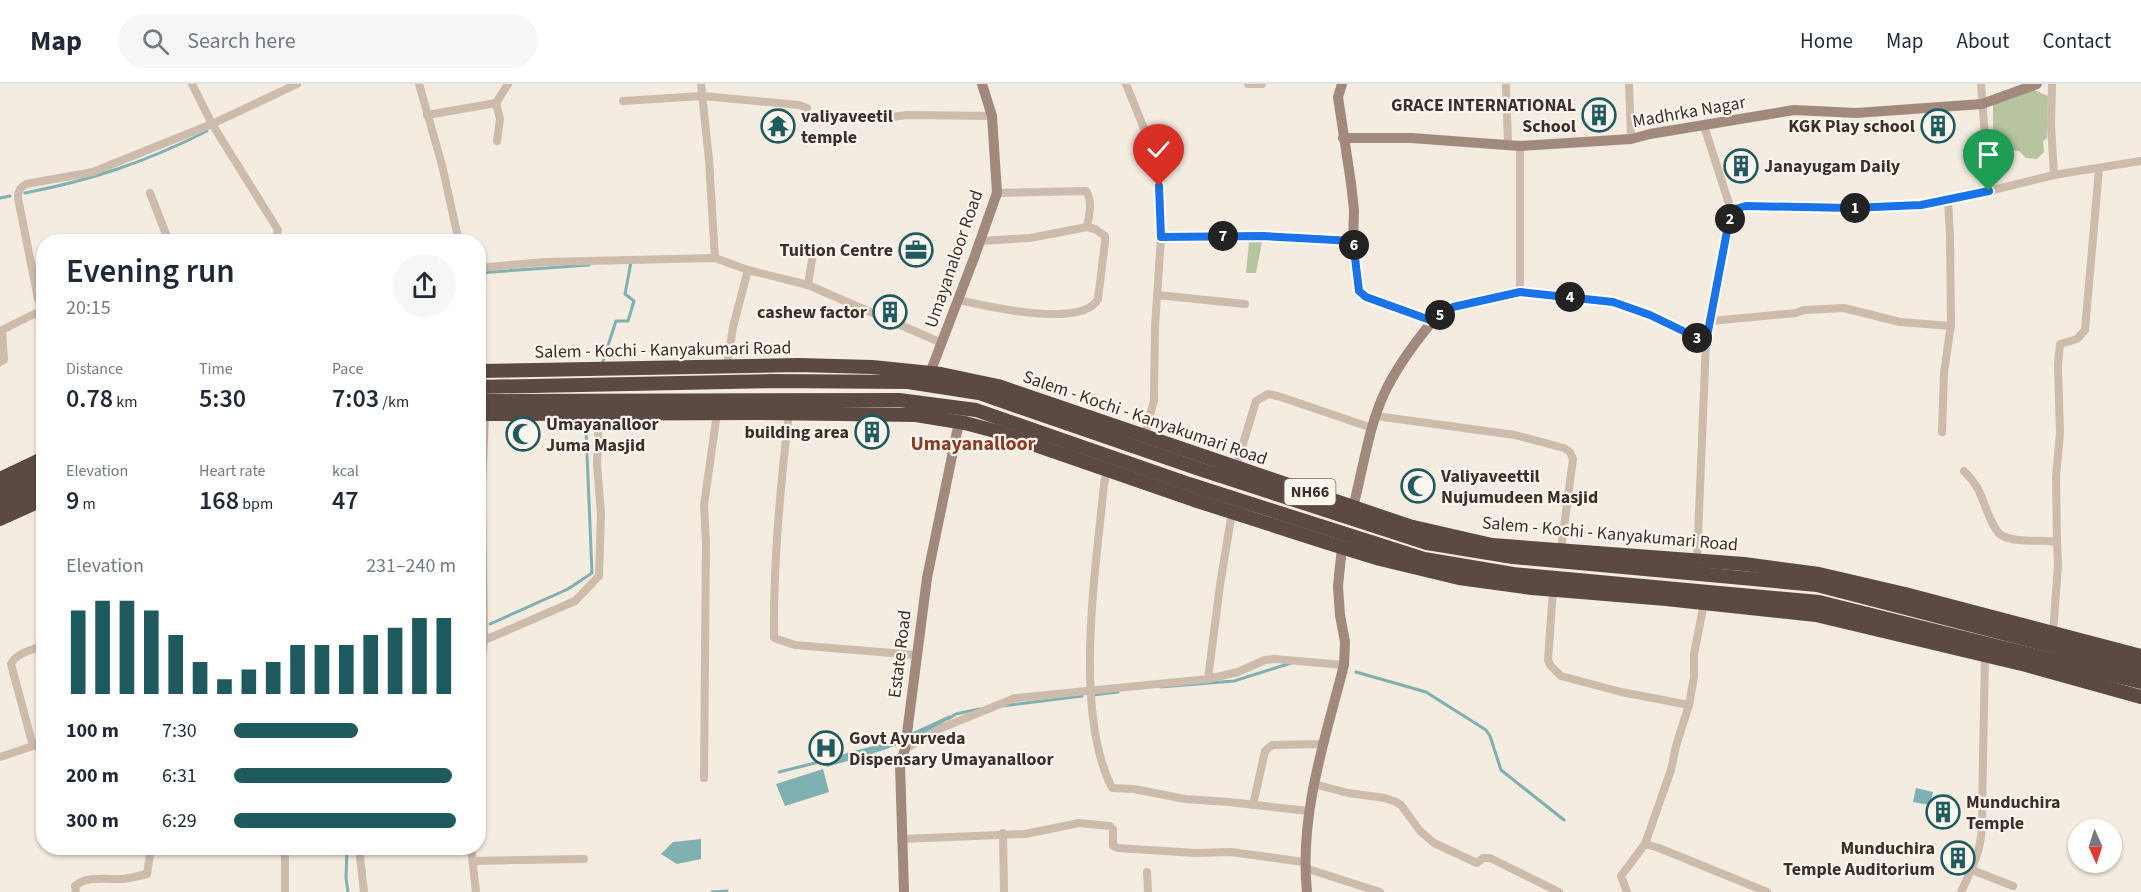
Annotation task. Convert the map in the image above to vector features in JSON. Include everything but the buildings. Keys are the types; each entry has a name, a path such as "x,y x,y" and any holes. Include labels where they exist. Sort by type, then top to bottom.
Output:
{"highway":[{"name":"Salem - Kochi - Kanyakumari Road","path":"486,371 809,365 872,367 930,373 998,386 1409,526 1492,545 1697,561 1819,574 2141,656"},
{"path":"486,387 760,381 908,382 978,393 1199,469 1427,543 1513,557 1817,585 2141,669"},
{"path":"486,401 898,400 976,410 1189,484 1424,559 1513,574 1819,602 2141,682"},
{"name":"NH66","path":"486,414 916,415 995,431 1342,547 1459,578 1553,590 1816,615 2141,697"},
{"path":"0,479 36,462"},
{"path":"0,491 36,475"},
{"path":"0,505 36,489"},
{"path":"0,519 36,503"}],"street":[{"path":"192,84 212,124 278,230 277,234"},
{"path":"36,285 18,198 21,187 26,184 93,172 212,124 297,84"},
{"path":"419,84 457,234"},
{"path":"497,141 500,119 496,103 508,84"},
{"path":"701,84 709,160 715,258"},
{"name":"Umayanaloor Road","path":"930,373 997,192 992,116 981,84"},
{"path":"1126,84 1147,136 1159,186 1161,237 1154,400 1145,436"},
{"path":"1248,84 1262,84"},
{"path":"1342,84 1338,97 1353,201 1353,241 1359,291 1366,297 1430,320 1453,307 1520,292 1613,302 1650,315 1706,342"},
{"path":"1506,84 1508,145"},
{"path":"1629,84 1631,139"},
{"path":"1981,84 1989,191"},
{"name":"Madhrka Nagar","path":"1343,138 1411,138 1520,146 1631,139 1794,110 1856,113 1982,104 2037,84"},
{"path":"2052,84 2051,124 2054,175"},
{"path":"623,101 702,96 799,105 807,108"},
{"path":"428,115 496,103"},
{"path":"884,118 907,115 992,116"},
{"path":"1697,561 1706,342 1731,210 1704,126"},
{"path":"1520,146 1520,292"},
{"path":"1731,210 1746,206 1921,205 2054,175 2141,161"},
{"path":"2053,633 2058,565 2056,477 2060,450 2058,365 2060,344 2077,339 2085,330 2099,169"},
{"path":"997,192 1086,191 1090,196 1088,227"},
{"path":"150,194 166,234"},
{"path":"1942,432 1944,373 1951,326 1950,236 1947,200"},
{"path":"958,300 1016,312 1060,314 1090,307 1098,298 1105,242 1105,236 1101,232 1088,227 1030,238 980,242"},
{"path":"1161,237 1263,236 1353,241"},
{"path":"808,285 814,247"},
{"path":"486,267 545,262 715,258 748,270 808,285 942,343"},
{"path":"727,366 748,270"},
{"path":"1157,295 1245,304"},
{"path":"1711,321 1796,313 1804,310 1844,308 1900,322 1951,326"},
{"path":"0,362 4,360 2,330 36,313"},
{"path":"1353,507 1372,428 1383,395 1399,365 1431,323 1430,320"},
{"path":"1236,467 1256,401 1268,394 1281,396 1372,428"},
{"path":"704,778 706,543 704,505 717,413"},
{"path":"789,413 777,530 774,638 795,645 916,655"},
{"path":"486,640 575,601 599,576 601,514 597,464 599,414"},
{"path":"1376,416 1515,435 1564,448 1570,452 1573,459 1561,550"},
{"name":"Estate Road","path":"904,892 900,765 905,749 927,578 959,423"},
{"path":"1107,470 1092,617 1090,691 1099,754 1112,788 1134,789 1185,799 1308,811"},
{"path":"1964,471 1977,486 1996,529 2002,535 2023,541 2057,542"},
{"path":"1208,679 1232,512"},
{"path":"1307,892 1304,865 1308,811 1317,762 1344,665 1345,642 1338,586 1342,547"},
{"path":"1553,590 1548,660 1561,676 1621,692 1689,705"},
{"path":"1627,892 1621,876 1645,844 1671,770 1689,705 1694,677 1694,654 1704,603"},
{"path":"33,746 11,664 13,658 36,648"},
{"path":"1961,892 1972,870 1983,833 1985,656"},
{"path":"905,749 939,729 1015,698 1208,679 1238,672 1265,660 1344,665"},
{"path":"1253,805 1265,750 1272,745 1323,744"},
{"path":"0,757 36,745"},
{"path":"1314,784 1396,802 1420,831 1434,843 1477,863 1483,858 1490,858 1559,892"},
{"path":"901,839 1003,833 1025,834 1079,823 1104,825 1113,829 1113,846 1118,848 1195,853 1231,852 1304,865 1380,892"},
{"path":"1003,833 1004,892"},
{"path":"1645,844 1767,892"},
{"path":"76,892 75,886 79,882 133,878 147,874 150,855"},
{"path":"285,855 285,892"},
{"path":"360,855 364,892"},
{"path":"472,855 476,892"},
{"path":"473,861 584,859"},
{"path":"1972,870 2013,886"},
{"path":"1147,872 1148,892"}],"green space":[{"path":"2034,90 2048,96 2047,138 2043,141 2044,152 2037,159 2026,158 2019,151 1993,147 1993,103"},
{"path":"1249,242 1262,242 1256,273 1246,273"}],"water":[{"path":"950,715 951,718 909,743 911,733"},
{"path":"898,739 897,745 827,767 825,760 854,751 873,749"},
{"path":"823,769 829,792 785,806 776,784"},
{"path":"1916,788 1933,792 1930,805 1913,802"},
{"path":"701,839 701,859 677,864 661,854 673,842"}],"waterway":[{"path":"25,193 118,169 207,131"},
{"path":"0,198 10,196"},
{"path":"603,361 616,321 628,321 634,301 625,294 631,262"},
{"path":"486,272 589,265"},
{"path":"490,624 568,589 592,573 586,430"},
{"path":"1160,687 1234,681 1291,663"},
{"path":"1356,672 1426,692 1486,730 1501,770 1564,820"},
{"path":"1093,695 1118,692"},
{"path":"1002,706 1082,696"},
{"path":"948,719 956,714 979,709"},
{"path":"856,752 884,745"},
{"path":"779,772 827,760"},
{"path":"347,855 348,892"},
{"path":"712,892 727,891"}],"place":[{"name":"GRACE INTERNATIONAL School","path":"1599,115"},
{"name":"valiyaveetil temple","path":"778,126"},
{"name":"KGK Play school","path":"1938,126"},
{"name":"Janayugam Daily","path":"1741,166"},
{"name":"Tuition Centre","path":"916,250"},
{"name":"cashew factor","path":"890,312"},
{"name":"building area","path":"872,432"},
{"name":"Umayanalloor Juma Masjid","path":"523,434"},
{"name":"Valiyaveettil Nujumudeen Masjid","path":"1418,486"},
{"name":"Govt Ayurveda Dispensary Umayanalloor","path":"826,748"},
{"name":"Munduchira Temple","path":"1943,812"},
{"name":"Munduchira Temple Auditorium","path":"1958,858"}],"district":[{"name":"Umayanalloor","path":"973,444"}],"route":[{"path":"1159,186 1161,237 1263,236 1353,241 1359,291 1366,297 1430,320 1453,307 1520,292 1613,302 1650,315 1706,342 1731,210 1735,207 1850,208 1921,205 1989,191"}]}
